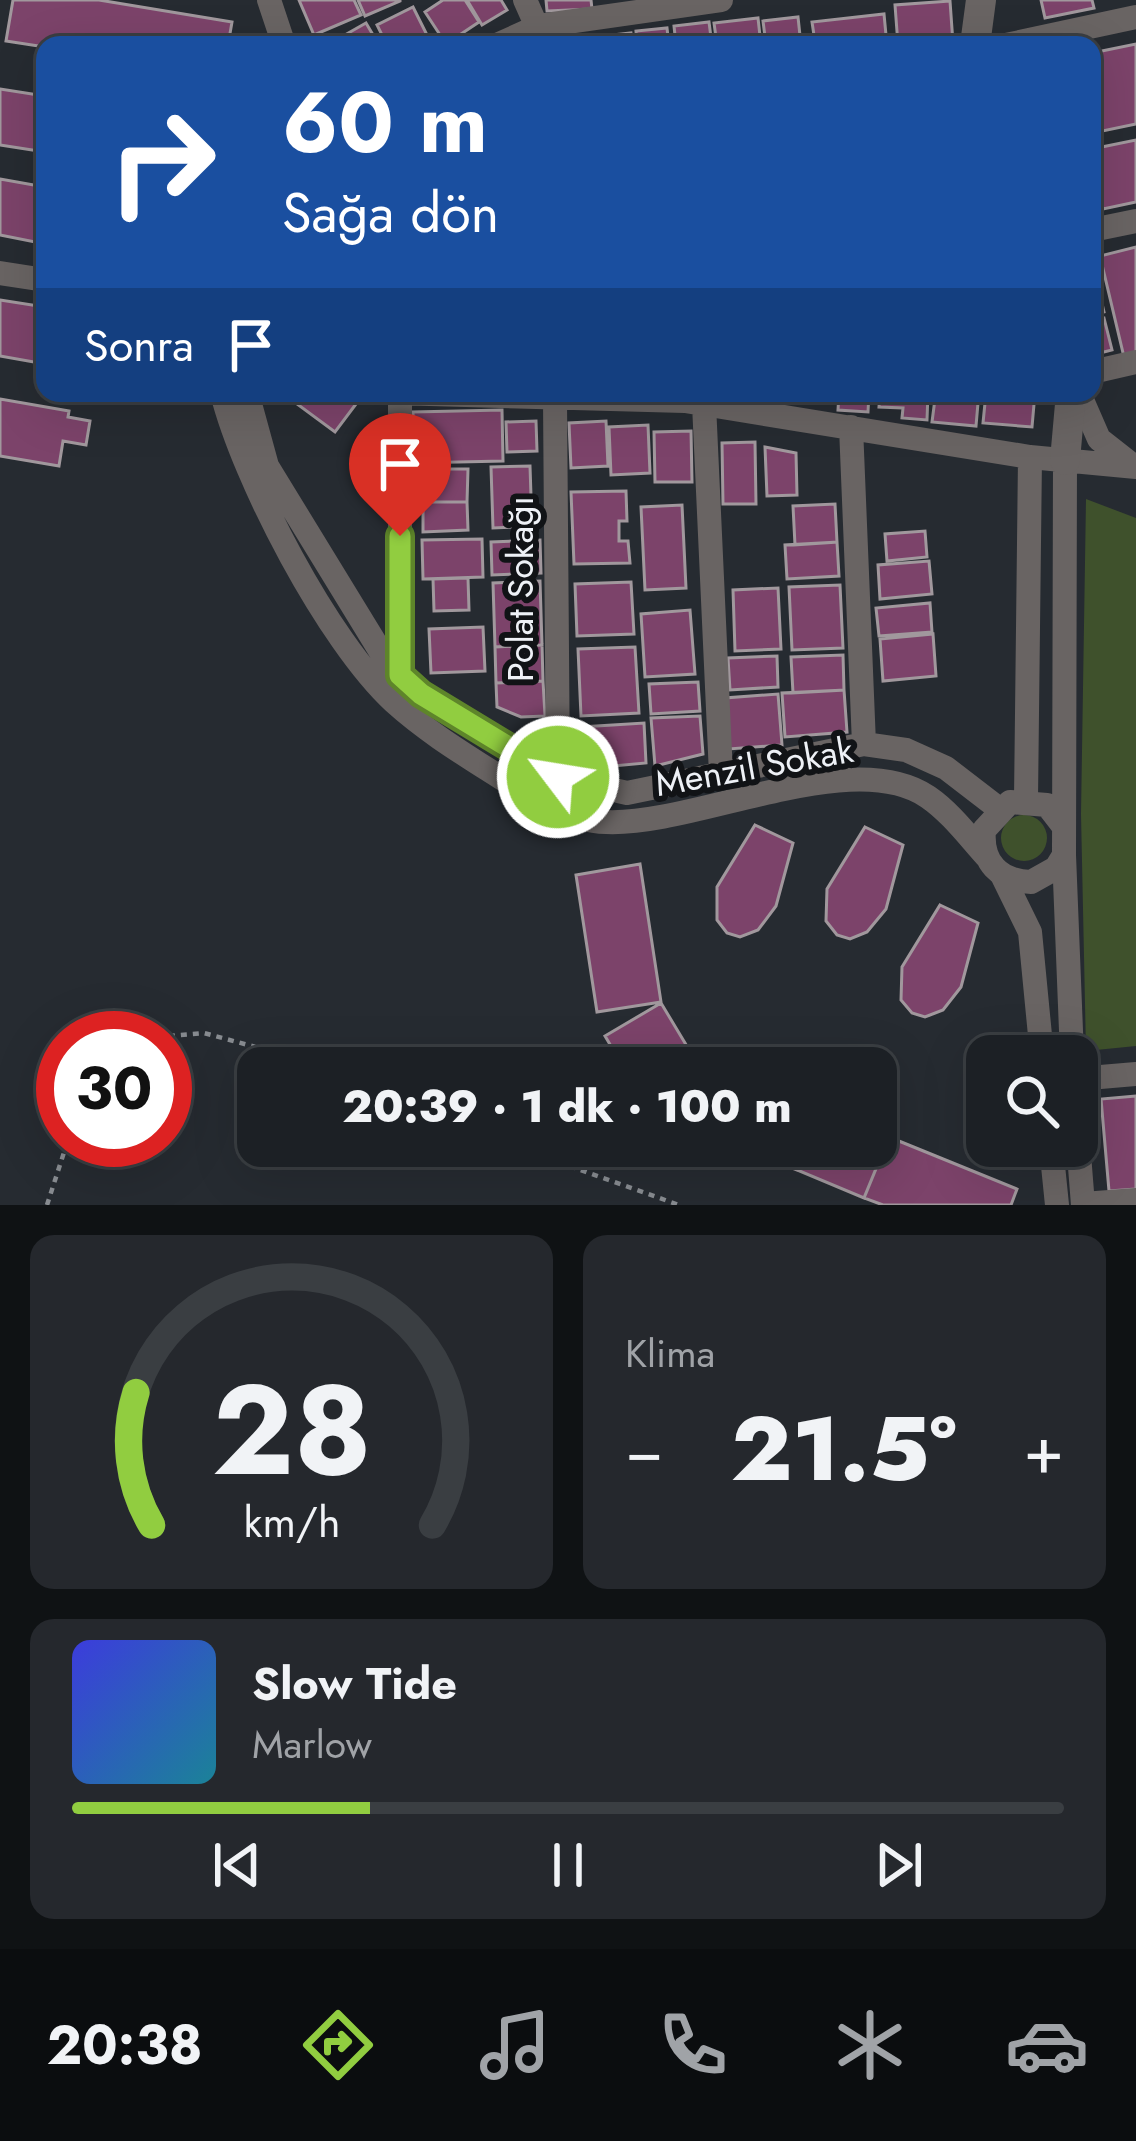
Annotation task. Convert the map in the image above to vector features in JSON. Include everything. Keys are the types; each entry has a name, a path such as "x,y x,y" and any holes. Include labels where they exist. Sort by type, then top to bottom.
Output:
{"street":[{"path":"269,0 281,36"},
{"path":"525,0 542,35 722,0"},
{"path":"976,36 981,0"},
{"path":"1048,36 1136,17"},
{"path":"1101,228 1136,221"},
{"path":"0,273 36,279"},
{"path":"1101,370 1136,362"},
{"name":"Menzil Sokak","path":"225,402 241,457 263,505 364,668 426,730 536,801 600,822 638,822 851,779 901,783 929,797 986,856"},
{"name":"Menzil Sokak","path":"249,402 267,466 400,675 421,694 558,777 627,793 864,744 905,750 946,768 998,808"},
{"path":"397,402 400,675"},
{"name":"Polat Sokağı","path":"555,402 558,777"},
{"path":"692,402 722,774"},
{"path":"708,402 1030,457 1134,466"},
{"path":"1071,1035 1064,826 1066,460 1074,402"},
{"path":"1080,402 1099,439 1134,466"},
{"path":"850,428 864,744"},
{"path":"1026,799 1030,457"},
{"path":"1040,1035 1030,932 1003,877 986,856 984,830 998,808 1026,799 1047,806 1064,826"},
{"path":"1003,877 1031,882 1056,868 1064,855"},
{"path":"1098,1077 1136,1073"},
{"path":"1053,1167 1057,1205"},
{"path":"1080,1167 1083,1204 1136,1200"}],"path":[{"path":"192,1034 256,1047"},
{"path":"47,1205 59,1167"},
{"path":"572,1167 679,1205"}],"green space":[{"path":"1086,499 1136,518 1136,1046 1098,1050 1098,1035 1086,1035 1081,814"},
{"path":"1024,815 1040,822 1047,838 1040,854 1024,861 1008,854 1001,838 1008,822"}],"building":[{"path":"13,0 99,0 232,22 230,36 36,36 36,46 6,41"},
{"path":"299,0 354,0 361,15 314,35"},
{"path":"358,0 400,0 400,1 365,16"},
{"path":"443,0 465,0 479,22 458,36 441,36 425,12"},
{"path":"467,0 501,0 507,10 482,25"},
{"path":"546,0 591,0 592,9 547,11"},
{"path":"1041,0 1092,0 1094,8 1045,18"},
{"path":"950,1 952,36 897,36 895,5"},
{"path":"413,7 428,36 382,36 377,25"},
{"path":"884,14 886,35 814,36 812,22"},
{"path":"798,17 800,36 765,36 763,21"},
{"path":"758,18 760,36 716,36 714,23"},
{"path":"709,22 711,36 675,36 674,26"},
{"path":"366,23 374,36 343,36"},
{"path":"667,28 668,36 636,36 636,31"},
{"path":"1136,44 1136,124 1101,131 1101,51"},
{"path":"0,89 36,95 36,151 0,145"},
{"path":"1136,140 1136,202 1103,209 1101,147"},
{"path":"0,179 36,185 36,242 0,235"},
{"path":"1136,247 1136,355 1124,357 1101,256"},
{"path":"0,300 36,306 36,362 0,356"},
{"path":"1101,319 1112,350 1101,353"},
{"path":"0,399 69,411 68,417 90,421 86,445 63,441 59,466 0,456"},
{"path":"294,402 356,404 335,432"},
{"path":"838,402 869,402 868,412 838,410"},
{"path":"879,402 928,402 927,420 902,418 903,408 879,407"},
{"path":"935,402 978,403 976,426 932,422"},
{"path":"985,402 1034,402 1032,427 983,423"},
{"path":"502,410 503,461 414,463 413,412"},
{"path":"536,421 537,451 507,452 506,422"},
{"path":"606,421 608,466 571,468 569,423"},
{"path":"648,425 650,473 611,475 609,427"},
{"path":"691,431 692,482 655,482 654,432"},
{"path":"755,442 756,504 723,504 722,443"},
{"path":"765,447 796,453 797,495 767,496"},
{"path":"530,466 532,526 493,528 491,467"},
{"path":"414,469 468,469 467,502 414,502"},
{"path":"626,491 627,521 619,521 619,541 628,541 630,563 574,564 571,492"},
{"path":"423,502 467,502 468,530 423,532"},
{"path":"835,504 837,542 795,545 793,506"},
{"path":"682,505 686,588 645,590 641,507"},
{"path":"925,531 927,557 887,561 885,534"},
{"path":"482,539 483,577 423,579 422,540"},
{"path":"540,540 541,573 492,575 491,542"},
{"path":"837,542 839,576 787,579 785,545"},
{"path":"929,561 932,594 880,599 878,565"},
{"path":"468,578 469,610 434,611 433,579"},
{"path":"540,581 542,645 495,647 493,583"},
{"path":"631,582 634,634 577,636 575,584"},
{"path":"840,585 843,648 792,650 789,587"},
{"path":"778,588 781,649 735,651 733,590"},
{"path":"930,603 932,632 879,636 876,608"},
{"path":"690,610 695,674 645,677 641,614"},
{"path":"483,627 485,671 431,673 429,629"},
{"path":"933,634 936,676 883,681 880,639"},
{"path":"542,645 543,681 496,683 495,647"},
{"path":"635,647 639,713 581,716 578,649"},
{"path":"843,655 844,690 793,693 791,657"},
{"path":"777,656 778,687 730,690 728,658"},
{"path":"543,681 545,716 521,717 497,707 496,683"},
{"path":"698,682 700,711 651,714 649,684"},
{"path":"844,690 847,732 785,737 782,693"},
{"path":"778,694 782,745 729,749 725,698"},
{"path":"700,716 703,754 655,766 651,718"},
{"path":"644,723 646,763 613,766 580,758 581,727"},
{"path":"755,825 793,843 776,906 758,930 740,937 727,933 717,920 717,887"},
{"path":"865,827 903,845 886,909 867,932 850,939 837,935 826,921 827,889"},
{"path":"640,864 661,1002 597,1012 576,875"},
{"path":"940,905 978,923 961,987 943,1010 925,1017 912,1013 901,1000 902,967"},
{"path":"661,1003 687,1047 612,1047 605,1036"},
{"path":"1136,1096 1136,1189 1109,1191 1101,1099"},
{"path":"897,1140 1017,1189 1011,1205 883,1205 864,1198 877,1167 897,1167"},
{"path":"798,1167 877,1167 864,1198"}],"route":[{"path":"400,536 400,675 421,694 558,777"}]}
